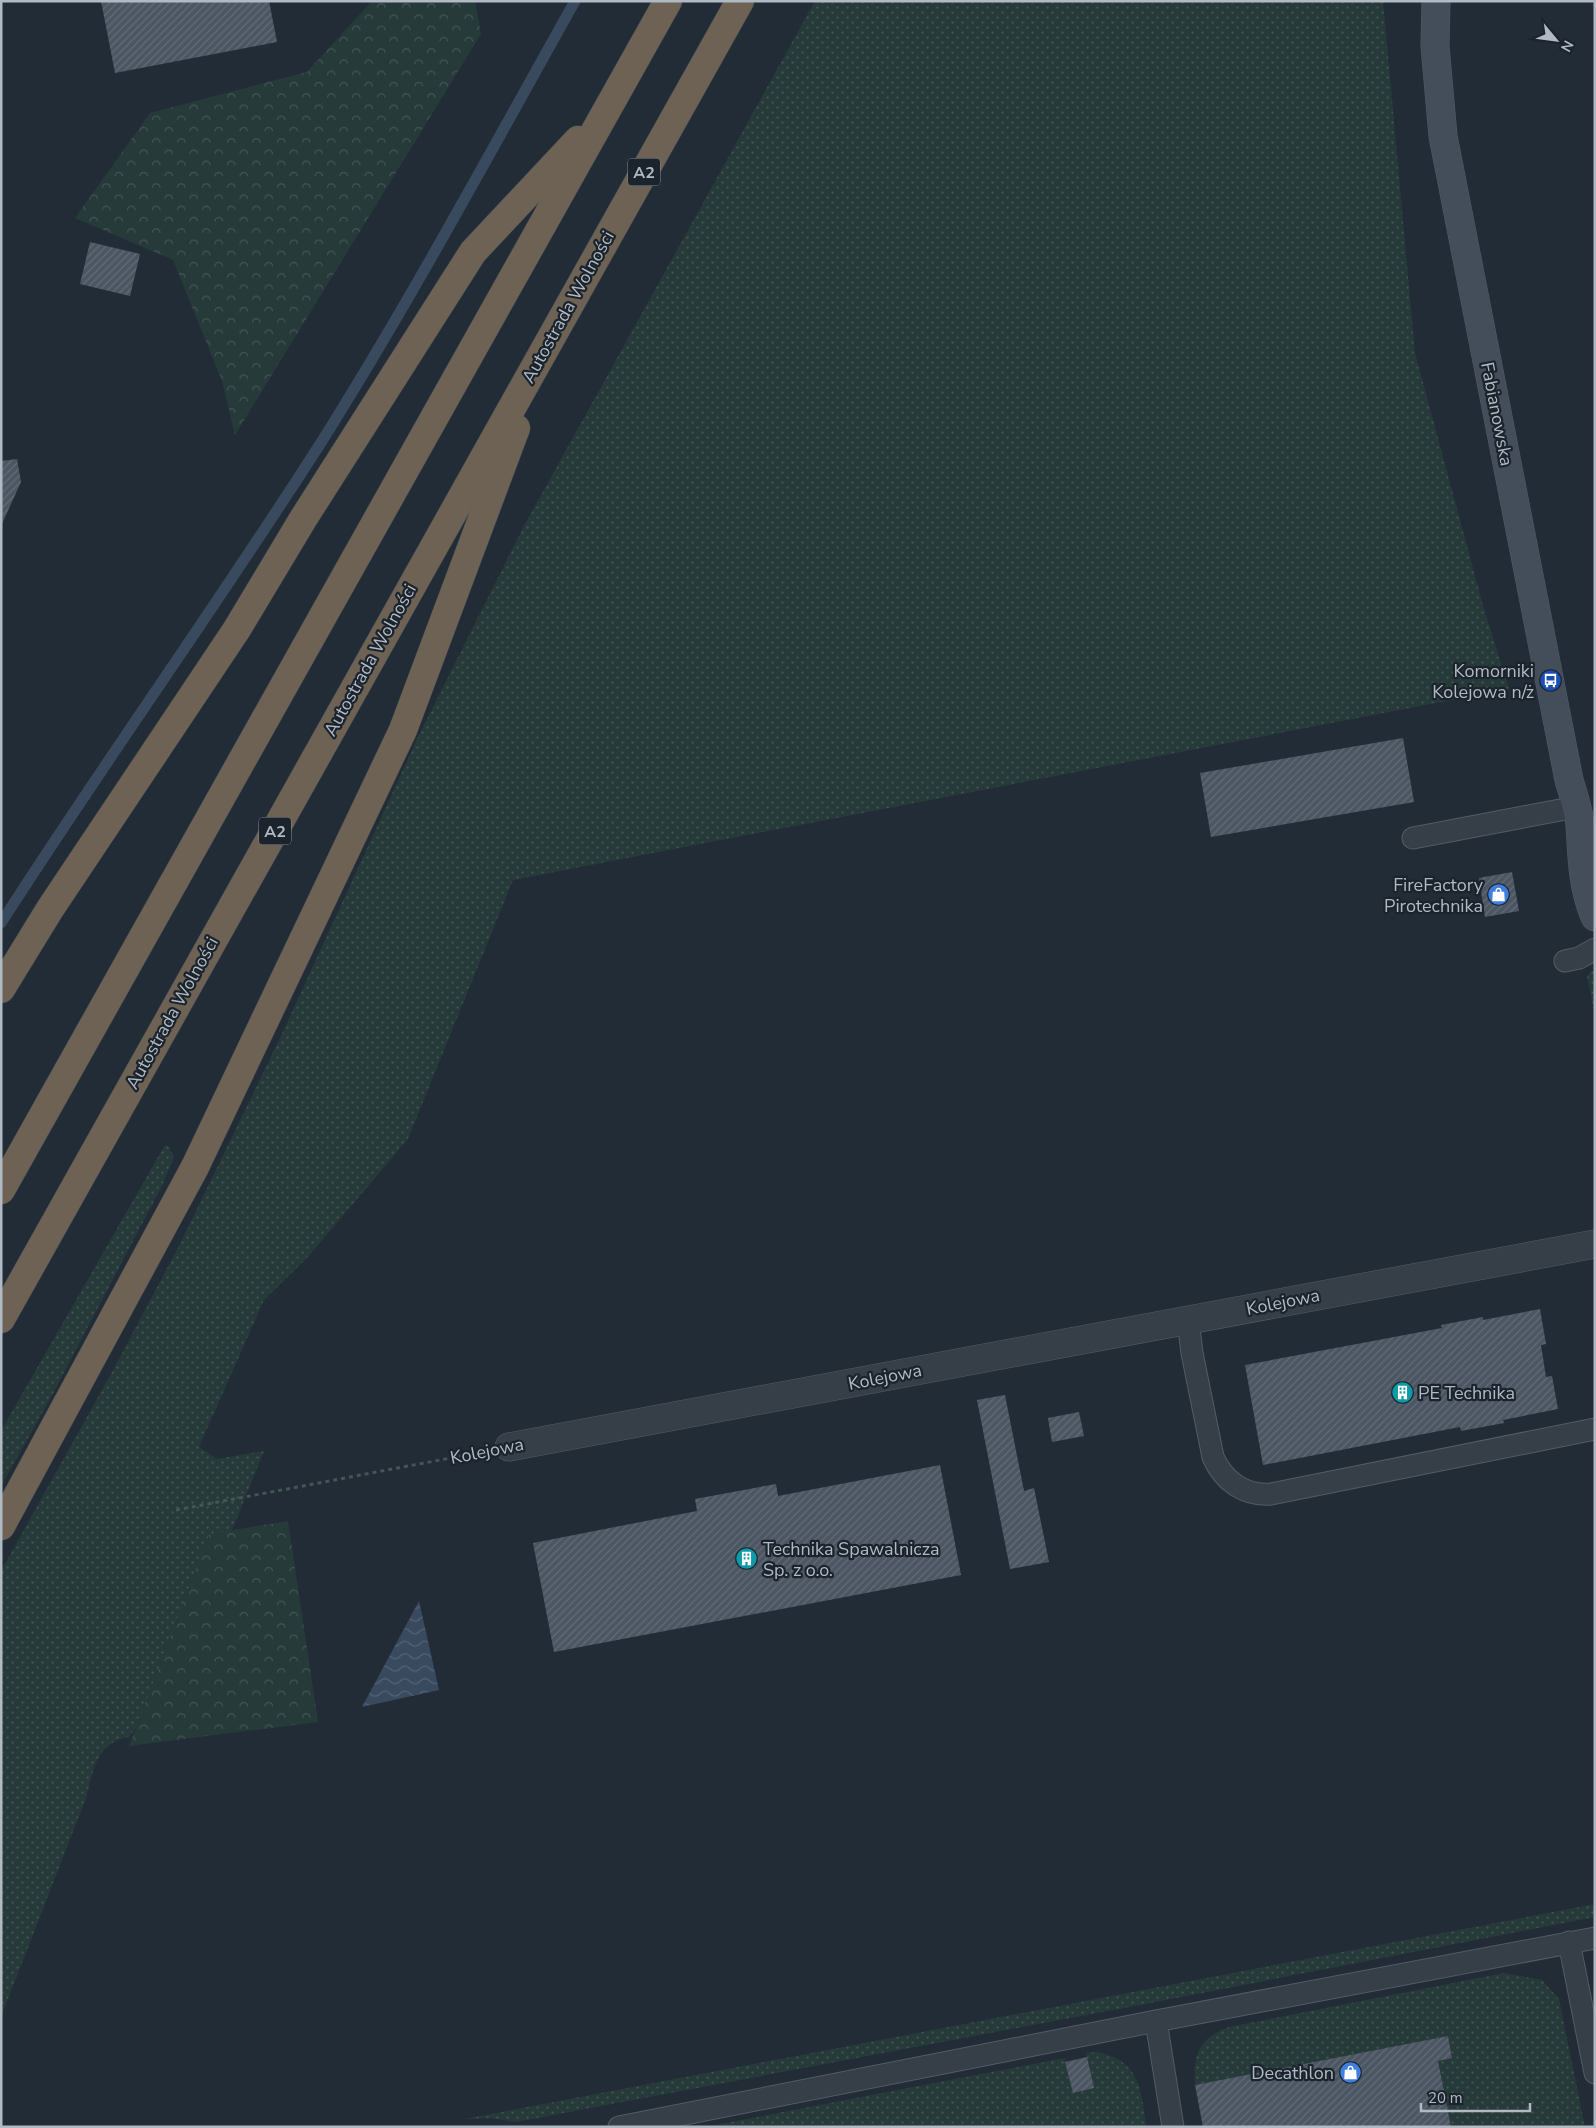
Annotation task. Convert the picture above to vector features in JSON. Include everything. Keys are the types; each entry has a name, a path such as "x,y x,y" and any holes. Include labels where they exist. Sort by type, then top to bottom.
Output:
{"highway":[{"path":"1,1190 668,1"},
{"name":"Autostrada Wolności","path":"1,1319 740,1"},
{"path":"1,989 50,909 237,629 304,519 473,252 608,108"},
{"path":"1,1526 194,1166 403,730 548,342"}],"street":[{"name":"Fabianowska","path":"1436,1 1435,46 1443,136 1578,815 1582,871 1586,892 1595,916"},
{"name":"Fabianowska","path":"1578,815 1595,848"},
{"name":"Kolejowa","path":"509,1447 1595,1244"}],"lane":[{"path":"1413,838 1578,815"},
{"path":"1565,961 1580,958 1595,949"},
{"path":"1188,1320 1192,1354 1213,1457 1217,1466 1233,1484 1251,1493 1271,1494 1595,1429"},
{"path":"619,2127 1156,2021 1595,1938"},
{"path":"1569,1942 1595,2073"},
{"path":"1156,2021 1173,2127"}],"path":[{"name":"Kolejowa","path":"176,1510 509,1447"}],"green space":[{"path":"372,1 475,1 481,34 235,435 222,381 173,260 75,218 150,113 307,72"},
{"path":"815,1 1383,1 1415,353 1484,609 1509,689 513,880 408,1139 307,1258 264,1300 199,1447 217,1459 264,1451 230,1535 138,1725 129,1737 109,1745 98,1759 86,1798 1,2017 1,1571 112,1372 179,1246 281,1036 419,735 524,526"},
{"path":"1592,971 1595,972 1595,1015 1587,976"},
{"path":"165,1145 169,1147 174,1157 162,1186 50,1399 1,1486 1,1431"},
{"path":"288,1521 318,1722 129,1746 209,1534"},
{"path":"1595,1904 1595,1917 1150,2003 516,2122 490,2118 465,2119"},
{"path":"1504,1973 1542,1980 1559,1999 1585,2127 1451,2127 1438,2061 1452,2058 1448,2036 1195,2085 1195,2064 1200,2048 1211,2036 1229,2027"},
{"path":"1096,2052 1111,2056 1130,2069 1140,2089 1147,2127 705,2127 1065,2058 1073,2093 1094,2088 1086,2053"}],"water":[{"path":"419,1601 439,1690 362,1707"}],"building":[{"path":"101,1 269,1 277,42 115,73"},
{"path":"90,242 140,254 130,296 80,284"},
{"path":"17,459 21,482 1,526 1,461"},
{"path":"1403,738 1414,802 1211,837 1200,773"},
{"name":"FireFactory Pirotechnika","path":"1512,872 1519,911 1485,917 1479,878"},
{"name":"PE Technika","path":"1540,1309 1546,1344 1541,1345 1546,1377 1552,1376 1558,1409 1503,1420 1504,1423 1461,1431 1460,1427 1263,1465 1245,1365 1442,1328 1441,1325 1483,1317 1483,1320"},
{"path":"1005,1395 1024,1491 1034,1488 1049,1562 1010,1569 977,1400"},
{"path":"1079,1412 1084,1436 1052,1442 1048,1418"},
{"name":"Technika Spawalnicza Sp. z o.o.","path":"940,1465 961,1575 554,1652 533,1543 697,1511 695,1499 776,1484 778,1496"},
{"name":"Decathlon","path":"1448,2036 1452,2058 1438,2061 1451,2127 1203,2127 1195,2085"},
{"path":"1087,2057 1094,2088 1073,2093 1065,2062"}],"waterway":[{"path":"1,923 322,441 420,278 575,1"}],"place":[{"name":"Komorniki Kolejowa n/ż","path":"1550,681"},
{"name":"FireFactory Pirotechnika","path":"1499,895"},
{"name":"PE Technika","path":"1402,1393"},
{"name":"Technika Spawalnicza Sp. z o.o.","path":"747,1559"},
{"name":"Decathlon","path":"1350,2073"}]}
